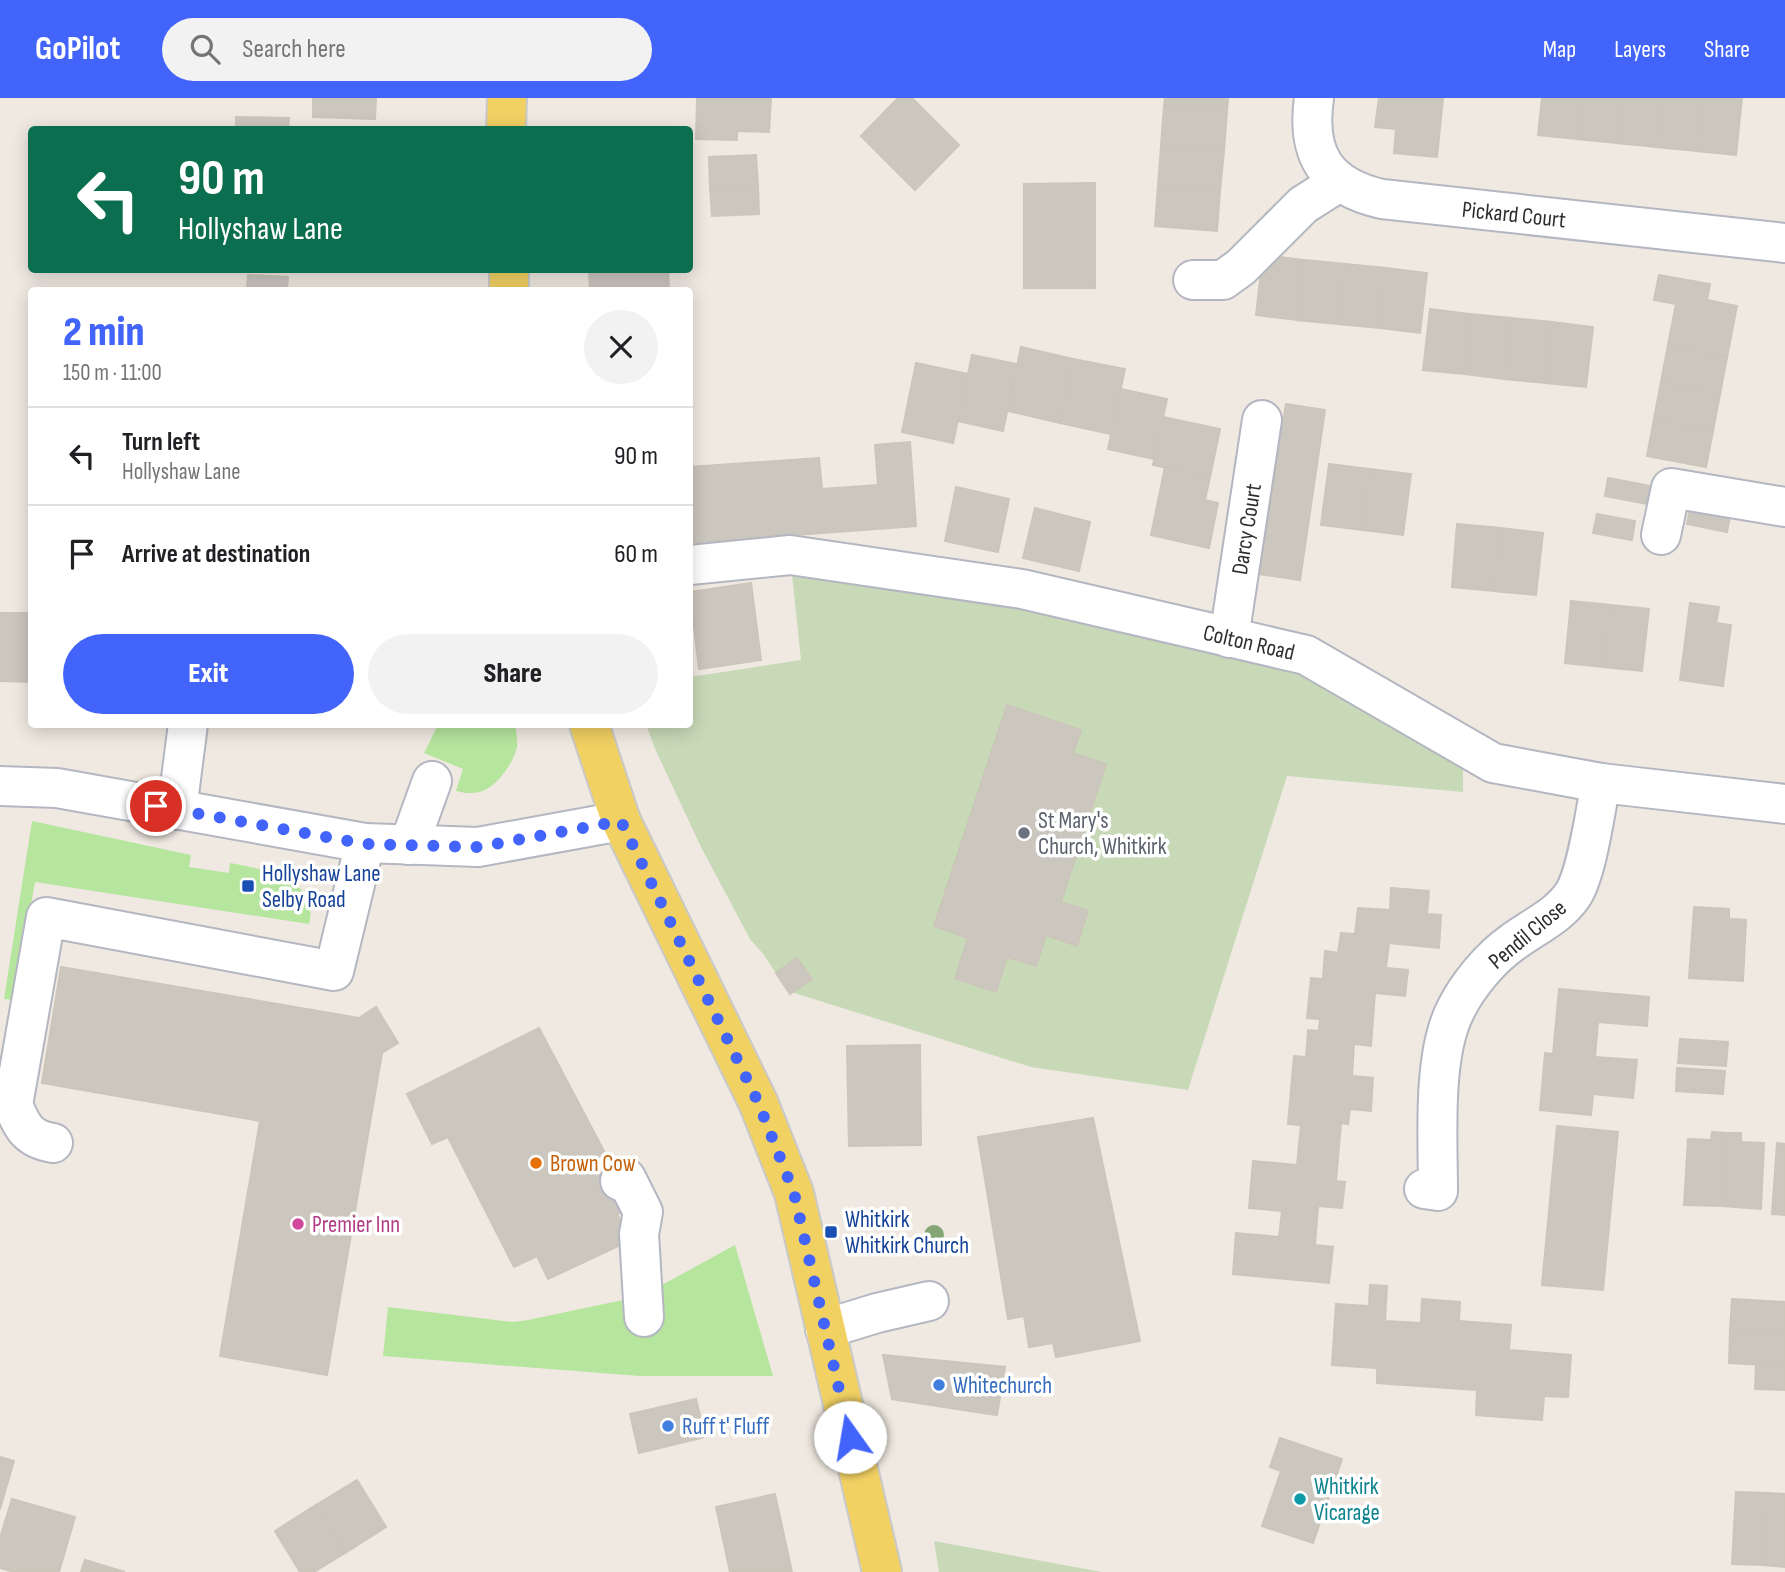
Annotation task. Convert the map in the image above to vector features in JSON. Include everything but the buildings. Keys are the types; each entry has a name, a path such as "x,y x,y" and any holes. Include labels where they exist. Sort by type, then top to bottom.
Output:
{"main road":[{"path":"506,126 507,98"},
{"path":"591,728 621,821 758,1102 794,1193 882,1572"}],"street":[{"name":"Pickard Court","path":"1314,98 1311,119 1313,143 1323,164 1339,182 1359,194 1382,199 1785,243"},
{"path":"1193,280 1223,280 1241,267 1303,205 1339,182"},
{"name":"Darcy Court","path":"1229,638 1262,420"},
{"path":"1661,535 1671,488 1785,506"},
{"name":"Colton Road","path":"693,565 790,555 1022,589 1306,655 1493,763 1601,783 1785,804"},
{"path":"177,810 187,728"},
{"path":"409,845 432,781"},
{"name":"Pendil Close","path":"1424,1189 1438,1191 1437,1120 1442,1053 1454,1012 1480,974 1511,943 1550,918 1573,895 1583,869 1601,783"},
{"path":"0,786 57,788 365,844 478,847 621,821"},
{"path":"53,1143 40,1141 22,1127 13,1105 46,917 334,971 365,844"},
{"path":"621,1181 626,1178 643,1212 639,1234 644,1317"},
{"path":"825,1329 929,1301"}],"green space":[{"path":"790,555 1229,638 1463,747 1463,792 1287,776 1188,1090 1031,1067 788,991 750,939 701,847 647,728 693,728 693,677 801,660","holes":["1007,706 1081,730 1073,753 1105,764 1061,902 1076,946 1046,935 1007,957 996,992 955,978 968,938 934,926"]},
{"path":"436,728 515,728 517,744 508,768 492,786 479,792 456,791 463,769 424,753"},
{"path":"32,821 191,855 189,867 229,873 230,863 286,878 306,896 310,908 309,924 35,882 14,1000 4,999"},
{"path":"735,1245 773,1376 640,1376 383,1356 388,1307 513,1322 528,1320 642,1296"},
{"path":"934,1541 1102,1572 939,1572"}],"place":[{"name":"St Mary's Church, Whitkirk","path":"1024,833"},
{"name":"Hollyshaw Lane Selby Road","path":"248,886"},
{"name":"Brown Cow","path":"536,1163"},
{"name":"Premier Inn","path":"298,1224"},
{"name":"Whitkirk Whitkirk Church","path":"831,1232"},
{"name":"Whitechurch","path":"939,1385"},
{"name":"Ruff t' Fluff","path":"668,1426"},
{"name":"Whitkirk Vicarage","path":"1300,1499"}],"route":[{"path":"156,806 365,844 455,847 478,847 621,821 758,1102 794,1193 850,1437"}]}
